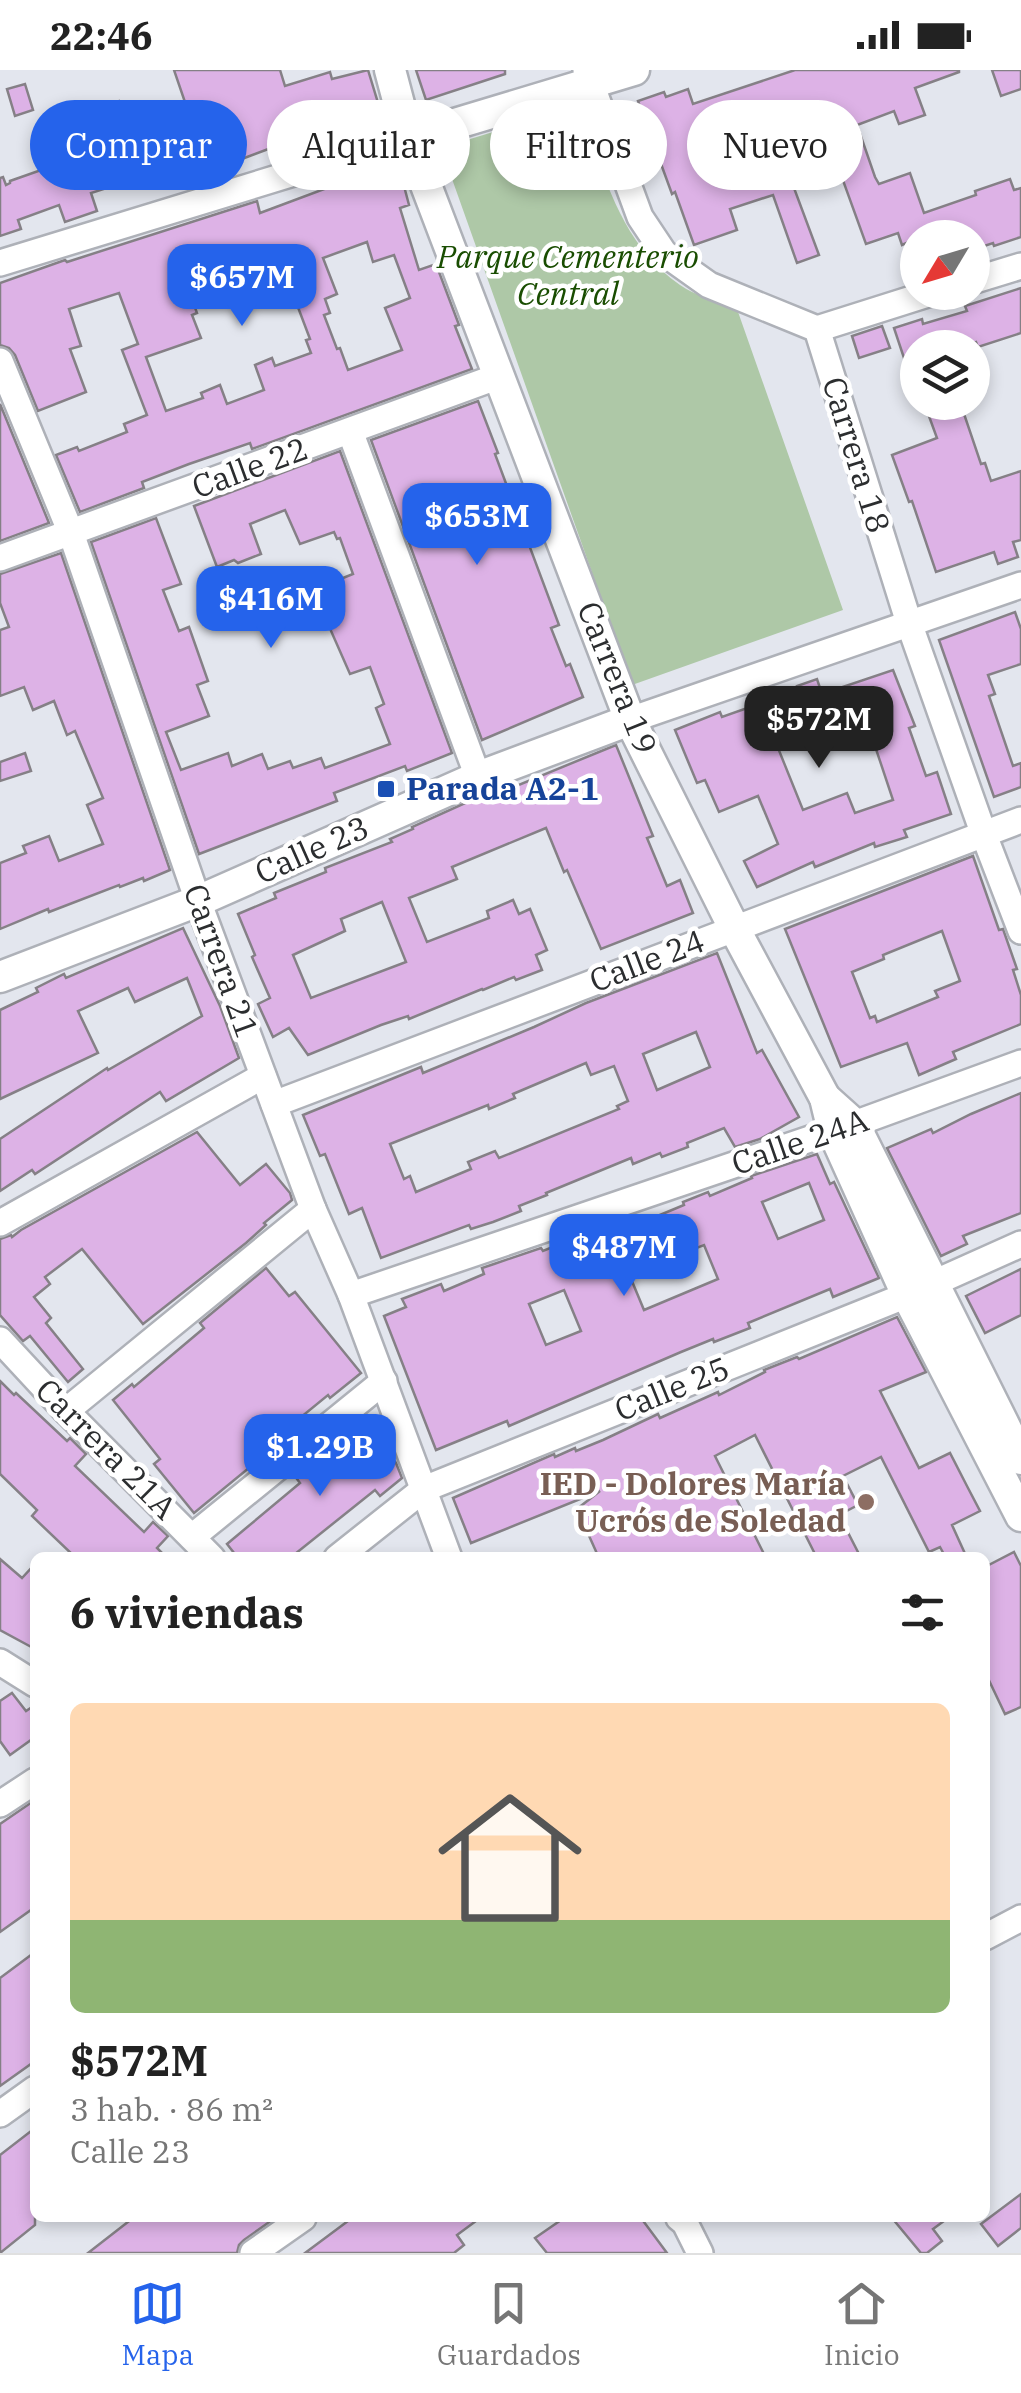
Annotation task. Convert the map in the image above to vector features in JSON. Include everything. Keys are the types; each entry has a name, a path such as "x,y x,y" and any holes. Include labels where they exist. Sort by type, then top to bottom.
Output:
{"street":[{"name":"Carrera 19","path":"390,70 398,100"},
{"path":"470,117 588,76 634,70"},
{"path":"588,76 640,217 664,253 709,286 816,329 900,303"},
{"path":"0,263 267,181"},
{"name":"Carrera 19","path":"428,190 630,720 734,928 843,1127 1021,1516"},
{"path":"990,275 1021,266"},
{"name":"Carrera 18","path":"816,329 909,622 1021,931"},
{"name":"Carrera 21","path":"0,362 70,533 198,901 447,1552"},
{"name":"Calle 22","path":"0,558 499,376"},
{"path":"350,431 478,778"},
{"name":"Calle 23","path":"0,976 198,901 478,778 630,720 1021,585"},
{"name":"Calle 24","path":"274,1104 1021,820"},
{"name":"Calle 24A","path":"352,1296 1021,1063"},
{"path":"0,1224 263,1076"},
{"path":"66,1411 313,1209"},
{"name":"Calle 25","path":"345,1552 424,1489 1021,1244"},
{"name":"Carrera 19","path":"919,1289 1021,1459"},
{"name":"Carrera 21A","path":"0,1340 206,1552"},
{"path":"192,1537 384,1381"},
{"path":"0,1662 30,1681"},
{"path":"0,1804 30,1784"},
{"path":"990,1934 1021,1918"},
{"path":"0,2114 30,2093"},
{"path":"253,2253 296,2222"},
{"path":"684,2222 700,2253"}],"green space":[{"name":"Parque Cementerio Central","path":"490,133 490,190 610,190 628,227 659,268 700,296 737,309 843,610 632,685 456,190 470,190 470,139"}],"building":[{"path":"174,70 280,70 285,86 330,72 332,79 368,70 377,100 267,100 267,150 247,157 247,100 184,100"},
{"path":"416,70 505,70 505,74 426,100"},
{"path":"795,70 959,70 915,88 925,115 899,124 894,111 863,123 863,100 705,100"},
{"path":"992,70 1021,70 1021,89 1001,96"},
{"path":"25,84 30,111 15,116 7,89"},
{"path":"688,89 692,100 687,100 687,190 795,190 819,255 797,263 773,195 730,209 737,230 694,245 667,180 667,100 641,100"},
{"path":"863,142 879,184 910,173 924,213 1010,179 1014,190 1021,188 1021,237 994,246 990,244 990,220 900,220 900,239 898,233 866,244 846,190 863,190"},
{"path":"30,174 30,190 100,190 91,193 97,211 65,222 59,205 18,220 21,229 0,236 0,178 6,185"},
{"path":"322,190 405,190 409,205 400,208 419,270 436,264 472,369 252,449 250,443 189,464 142,482 144,488 80,512 56,455 77,447 79,451 127,432 124,424 147,415 122,350 138,344 119,293 69,309 81,346 70,349 86,392 38,411 15,355 0,345 0,283 257,201 260,213","holes":["367,242 373,262 394,255 410,298 385,308 402,350 348,370 324,315 330,313 325,299 337,294 323,258","279,257 310,339 306,340 311,353 275,366 272,358 255,365 264,390 227,404 220,385 201,393 203,398 166,411 146,357 201,338 186,283 250,259 252,266"]},
{"path":"1021,288 1021,333 990,343 990,330 900,330 900,346 894,328 922,319 923,324 967,310 990,310 990,298"},
{"path":"882,326 890,348 859,358 852,336"},
{"path":"478,401 559,625 551,628 583,697 482,740 371,440"},
{"path":"0,404 49,523 0,541"},
{"path":"930,420 966,420 991,481 1021,471 1021,540 1013,542 1018,557 998,564 994,552 936,572 892,455 937,438"},
{"path":"340,451 452,753 334,793 337,801 199,854 91,542 156,518 181,584 163,590 179,631 189,627 208,681 197,685 209,716 166,732 181,770 228,753 232,766 262,754 268,769 290,761 293,768 321,758 325,768 390,744 376,708 384,704 370,667 350,674 313,590 353,574 340,538 334,532 300,544 285,510 250,524 261,554 217,567 194,506"},
{"path":"61,553 170,870 49,912 48,909 0,929 0,863 26,853 23,846 49,836 59,861 103,844 87,805 103,798 75,731 67,735 54,701 33,710 24,687 0,696 0,630 9,627 0,603 0,574"},
{"path":"1015,612 1021,629 1021,664 988,675 995,694 989,696 1013,766 1021,763 1021,787 994,797 939,640"},
{"path":"893,670 915,726 909,728 926,776 937,772 951,814 904,830 907,837 875,847 874,843 815,867 813,862 757,887 744,861 778,844 758,796 719,812 705,780 697,783 675,730 720,712 722,717 798,690 797,686 817,679 822,694","holes":["860,732 864,743 873,740 893,800 855,813 847,793 803,810 778,748 814,735 818,746"]},
{"path":"616,745 653,836 647,838 667,886 680,880 693,913 601,949 546,828 452,867 457,879 409,898 427,942 489,918 487,911 513,900 519,914 530,909 547,950 536,955 542,970 516,980 514,977 409,1019 408,1016 381,1025 308,1055 289,1028 273,1037 258,1004 270,998 238,914 276,898 274,893 326,872 325,868 392,842 390,839 412,827 485,794 503,788 504,791","holes":["382,902 406,962 311,998 293,955 345,931 341,919"]},
{"path":"25,753 31,771 0,781 0,762"},
{"path":"973,856 1017,969 1013,970 1021,995 1021,1024 953,1052 956,1059 919,1075 907,1043 841,1067 785,929","holes":["942,931 960,981 935,991 938,997 877,1022 875,1016 870,1018 852,972"]},
{"path":"183,928 220,1006 239,1058 166,1101 160,1092 35,1174 32,1170 0,1191 0,1139 107,1068 202,1016 187,978 135,1002 128,988 78,1011 98,1053 0,1099 0,1010 64,974 66,978"},
{"path":"717,953 757,1053 762,1050 799,1117 760,1139 735,1147 724,1128 662,1157 660,1153 633,1164 631,1158 519,1206 521,1211 471,1229 469,1225 381,1258 362,1208 349,1214 325,1154 320,1156 303,1115 421,1067 423,1073 586,1003","holes":["696,1032 710,1067 657,1090 643,1054","586,1063 591,1075 614,1066 628,1101 617,1106 619,1109 499,1158 495,1151 468,1162 471,1169 416,1192 410,1176 404,1179 390,1144 488,1105 489,1109 515,1098 513,1094"]},
{"path":"1021,1093 1021,1213 963,1236 967,1244 941,1256 887,1148 931,1129 933,1133"},
{"path":"197,1132 240,1185 266,1164 292,1200 246,1243 143,1324 82,1249 45,1277 50,1284 34,1297 51,1318 46,1323 83,1369 68,1382 30,1336 23,1341 0,1315 0,1239 12,1237"},
{"path":"817,1154 879,1278 833,1297 830,1289 748,1323 750,1328 681,1352 509,1426 507,1421 436,1450 384,1316 406,1307 402,1299 441,1284 444,1291 484,1274 482,1268 541,1248 543,1251 609,1226 613,1234 641,1217 643,1222 751,1176","holes":["809,1183 824,1220 778,1239 762,1202","704,1245 718,1279 644,1310 629,1274 670,1250 673,1257","564,1290 581,1331 546,1345 529,1304"]},
{"path":"266,1268 289,1296 295,1292 361,1373 262,1449 266,1454 194,1513 154,1464 160,1459 113,1400 204,1328 200,1323"},
{"path":"1021,1269 1021,1315 985,1333 966,1296"},
{"path":"897,1317 926,1372 880,1391 919,1468 950,1453 980,1511 952,1525 964,1552 943,1552 940,1547 929,1552 881,1457 843,1476 858,1505 839,1515 858,1552 814,1552 755,1435 715,1456 763,1552 596,1552 577,1509 600,1491 471,1543 453,1498 554,1454 555,1457 575,1448 576,1451 658,1414 660,1418 718,1392 719,1395 764,1370"},
{"path":"0,1381 86,1454 75,1466 144,1532 153,1522 168,1536 157,1548 161,1552 70,1552 32,1516 37,1510 0,1474"},
{"path":"359,1423 396,1463 402,1478 380,1496 375,1490 298,1552 233,1552 227,1544 300,1483 297,1479 312,1467 315,1471 345,1446 339,1439"},
{"path":"1014,1552 1021,1566 1021,1707 1005,1714 990,1682 990,1564"},
{"path":"0,1559 22,1578 30,1569 30,1646 0,1630"},
{"path":"12,1693 26,1711 30,1708 30,1741 10,1755 0,1741 0,1701"},
{"path":"30,1803 30,1911 0,1932 0,1824"},
{"path":"30,1956 30,2065 0,2086 0,1978"},
{"path":"30,2132 30,2222 35,2225 0,2253 0,2155"},
{"path":"1021,2194 1021,2228 998,2246 981,2224 990,2222 990,2217"},
{"path":"128,2222 269,2222 244,2240 237,2253 88,2253"},
{"path":"347,2222 475,2222 457,2235 464,2245 454,2253 305,2253"},
{"path":"558,2222 644,2222 667,2253 547,2253 535,2238"},
{"path":"895,2222 943,2222 933,2229 942,2241 921,2253"}],"place":[{"name":"Parada A2-1","path":"386,789"},
{"name":"IED - Dolores María Ucrós de Soledad","path":"866,1502"}]}
